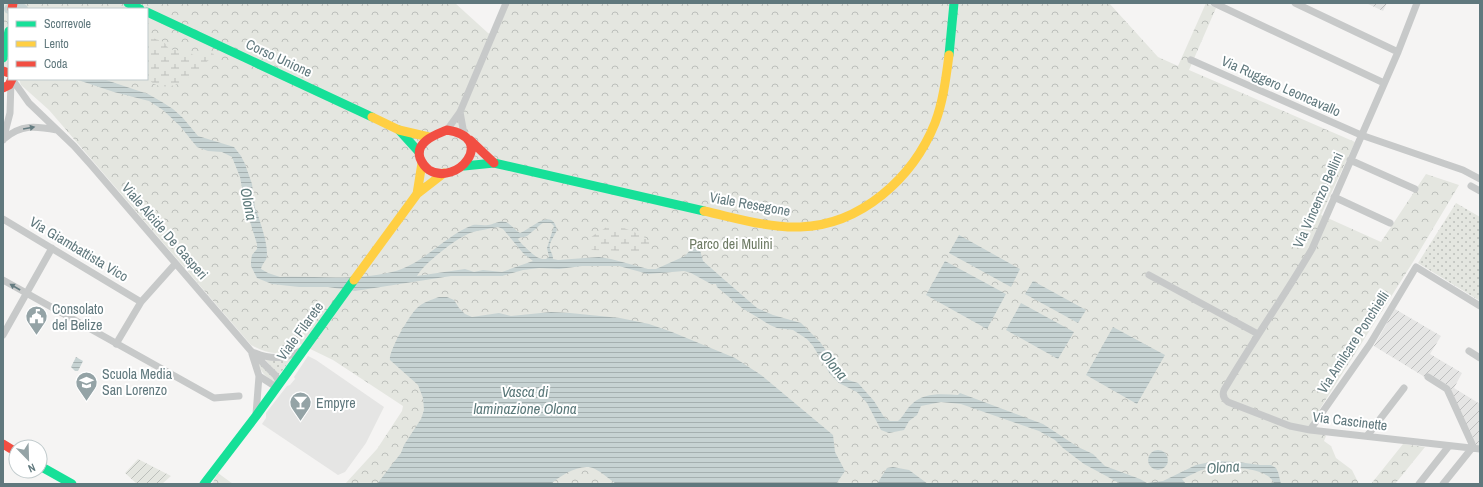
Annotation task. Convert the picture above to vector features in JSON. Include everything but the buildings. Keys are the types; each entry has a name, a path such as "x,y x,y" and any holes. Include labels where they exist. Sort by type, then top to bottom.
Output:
{"street":[{"path":"128,3 138,8"},
{"path":"460,112 472,152 468,161 464,166 444,173 432,171 426,168 422,163 419,152 422,144 430,138 447,130 460,112 506,3"},
{"name":"Viale Resegone","path":"464,166 494,163 782,227 813,226 844,218 871,203 898,182 919,154 928,139 936,122 944,87 954,3"},
{"path":"1214,3 1384,83"},
{"path":"1295,3 1398,52"},
{"name":"Via Vincenzo Bellini","path":"1224,397 1224,390 1258,334 1296,277 1312,249 1398,52 1417,3"},
{"name":"Corso Unione","path":"148,12 399,130 430,138"},
{"path":"3,58 8,36"},
{"name":"Via Ruggero Leoncavallo","path":"1191,60 1361,135 1463,170 1480,179"},
{"path":"3,88 9,85 10,80"},
{"path":"3,140 10,113 11,80"},
{"path":"12,80 29,103"},
{"path":"3,88 29,103"},
{"name":"Viale Alcide De Gasperi","path":"29,103 91,165 251,352 276,376 279,385"},
{"path":"3,140 10,134 24,128 35,126 57,130"},
{"name":"Corso Unione","path":"399,130 419,152"},
{"path":"447,130 458,131 467,137 494,163"},
{"path":"1350,160 1415,189"},
{"name":"Viale Filarete","path":"417,194 422,163"},
{"name":"Viale Filarete","path":"204,484 279,385 417,194 444,173"},
{"path":"1471,186 1480,191"},
{"path":"1334,197 1390,222"},
{"name":"Via Giambattista Vico","path":"3,219 141,302"},
{"path":"3,335 52,248"},
{"path":"116,344 141,302 175,264"},
{"name":"Via Amilcare Ponchielli","path":"1310,430 1370,344 1416,267 1480,306"},
{"path":"1149,275 1258,334"},
{"path":"3,280 214,398 239,396"},
{"path":"251,352 263,356 279,358 293,355 305,348"},
{"path":"1469,351 1480,358"},
{"name":"Viale Alcide De Gasperi","path":"251,352 259,376 256,416"},
{"path":"259,376 273,385 279,385"},
{"path":"1428,377 1447,389 1472,444 1472,448 1443,484"},
{"path":"1368,436 1404,388"},
{"name":"Via Cascinette","path":"1224,397 1228,402 1290,426 1310,430 1480,449"},
{"path":"1419,484 1449,446"},
{"path":"48,470 72,484"}],"shaded area":[{"path":"1366,3 1387,3 1383,11"},
{"path":"1395,309 1441,336 1430,354 1462,373 1454,388 1480,404 1480,446 1469,445 1446,390 1374,346"},
{"path":"308,356 384,407 366,443 345,472 338,475 262,424 266,418 266,413 287,386 290,385 295,379 294,377"}],"green space":[{"name":"Parco dei Mulini","path":"3,3 455,3 488,33 495,36 509,3 1109,3 1158,57 1178,66 1206,3 1216,8 1189,70 1355,142 1321,215 1381,242 1426,174 1459,185 1413,262 1311,423 1315,430 1326,436 1324,441 1331,446 1336,458 1352,470 1359,484 345,484 377,449 402,411 403,406 333,360 300,344 281,353 270,353 251,345 49,110 21,85 19,80 148,80 148,8 8,8 8,72 3,73"},
{"path":"148,36 164,42 169,49 188,52 197,58 211,53 214,54 196,72 182,82 168,86 154,84 148,80"},
{"path":"1456,203 1480,217 1480,301 1418,263"},
{"path":"607,226 620,227 633,231 649,241 651,244 640,256 636,257 621,251 592,250 589,241 594,235"},
{"path":"263,357 292,358 279,375"},
{"path":"256,359 276,381 275,382 263,373"},
{"path":"1403,444 1425,447 1395,484 1371,484"},
{"path":"138,459 171,476 162,484 136,484 125,473"},
{"path":"218,473 233,484 212,484"}],"water":[{"name":"Olona","path":"78,80 106,80 148,94 173,109 183,118 198,136 234,147 245,164 252,184 255,208 264,233 267,249 267,257 261,269 268,273 280,277 336,278 378,275 392,272 424,257 462,230 473,225 490,225 501,221 508,223 520,233 541,221 546,219 551,220 557,230 551,242 550,250 553,259 558,260 599,257 648,269 656,269 685,256 698,241 701,242 700,250 703,261 757,308 773,315 801,323 820,342 848,380 858,383 874,401 884,417 890,421 898,421 910,406 922,397 946,394 958,395 960,393 1043,424 1078,447 1093,454 1105,466 1147,483 1163,481 1196,465 1215,461 1271,465 1276,468 1281,484 1274,484 1270,478 1261,472 1227,467 1211,468 1199,471 1182,479 1186,484 1121,484 1084,464 1055,440 1039,431 961,404 941,402 921,406 917,415 909,421 904,430 889,433 881,430 867,403 857,392 839,383 830,374 807,339 793,330 777,328 770,325 742,308 717,287 716,284 711,284 691,273 684,271 648,274 619,266 582,266 559,269 539,268 523,270 502,276 451,276 355,291 328,287 299,287 272,284 257,278 251,266 252,255 257,249 257,244 246,209 240,177 232,157 222,152 208,151 197,147 180,126 163,110 149,101 114,92","holes":["543,223 551,223 554,226 547,248 549,257 546,259 540,258 524,247 518,239 527,236","498,227 503,229 523,253 533,261 502,272 483,270 474,272 465,269 417,276 426,264 433,258 464,236 480,230"]},
{"path":"959,235 1020,269 1011,287 949,253"},
{"path":"945,261 1006,294 987,329 926,295"},
{"path":"1033,281 1086,310 1078,323 1025,294"},
{"name":"Vasca di laminazione Olona","path":"439,297 447,297 454,300 465,314 472,317 499,313 511,316 551,312 620,318 649,324 672,332 735,358 761,375 833,435 835,452 845,471 836,484 616,484 595,469 584,467 566,473 551,484 377,484 401,453 404,445 421,419 424,410 423,398 418,385 390,360 392,349 400,333 417,308 427,301"},
{"path":"1021,303 1074,332 1058,359 1006,330"},
{"path":"1113,327 1165,355 1137,404 1086,375"},
{"path":"76,357 83,361 78,371 75,371 71,367"},
{"path":"1158,450 1165,453 1168,460 1165,467 1158,470 1151,467 1148,460 1151,453"},
{"path":"893,467 909,470 928,484 877,484 887,468"}],"traffic: fast":[{"path":"128,3 138,8"},
{"path":"949,55 954,3"},
{"path":"148,12 372,117"},
{"path":"3,58 8,36"},
{"path":"399,130 419,152"},
{"path":"464,166 494,163 704,211"},
{"path":"204,484 256,416 354,280"},
{"path":"48,470 72,484"}],"traffic: slow":[{"path":"704,211 764,224 800,227 822,224 844,218 864,208 899,180 925,143 935,123 940,107 949,55"},
{"path":"372,117 399,130 429,137"},
{"path":"417,194 422,163"},
{"path":"354,280 417,194 444,173"}],"traffic: jam":[{"path":"12,8 13,3"},
{"path":"3,71 8,73"},
{"path":"3,88 9,85 12,80"},
{"path":"447,130 462,135 470,142 471,151 468,159 460,167 451,172 440,173 429,170 420,158 420,148 427,140 447,130"},
{"path":"470,140 494,163"},
{"path":"3,444 8,447"}],"place":[{"name":"Consolato del Belize","path":"36,336"},
{"name":"Scuola Media San Lorenzo","path":"86,402"},
{"name":"Empyre","path":"300,422"}]}
